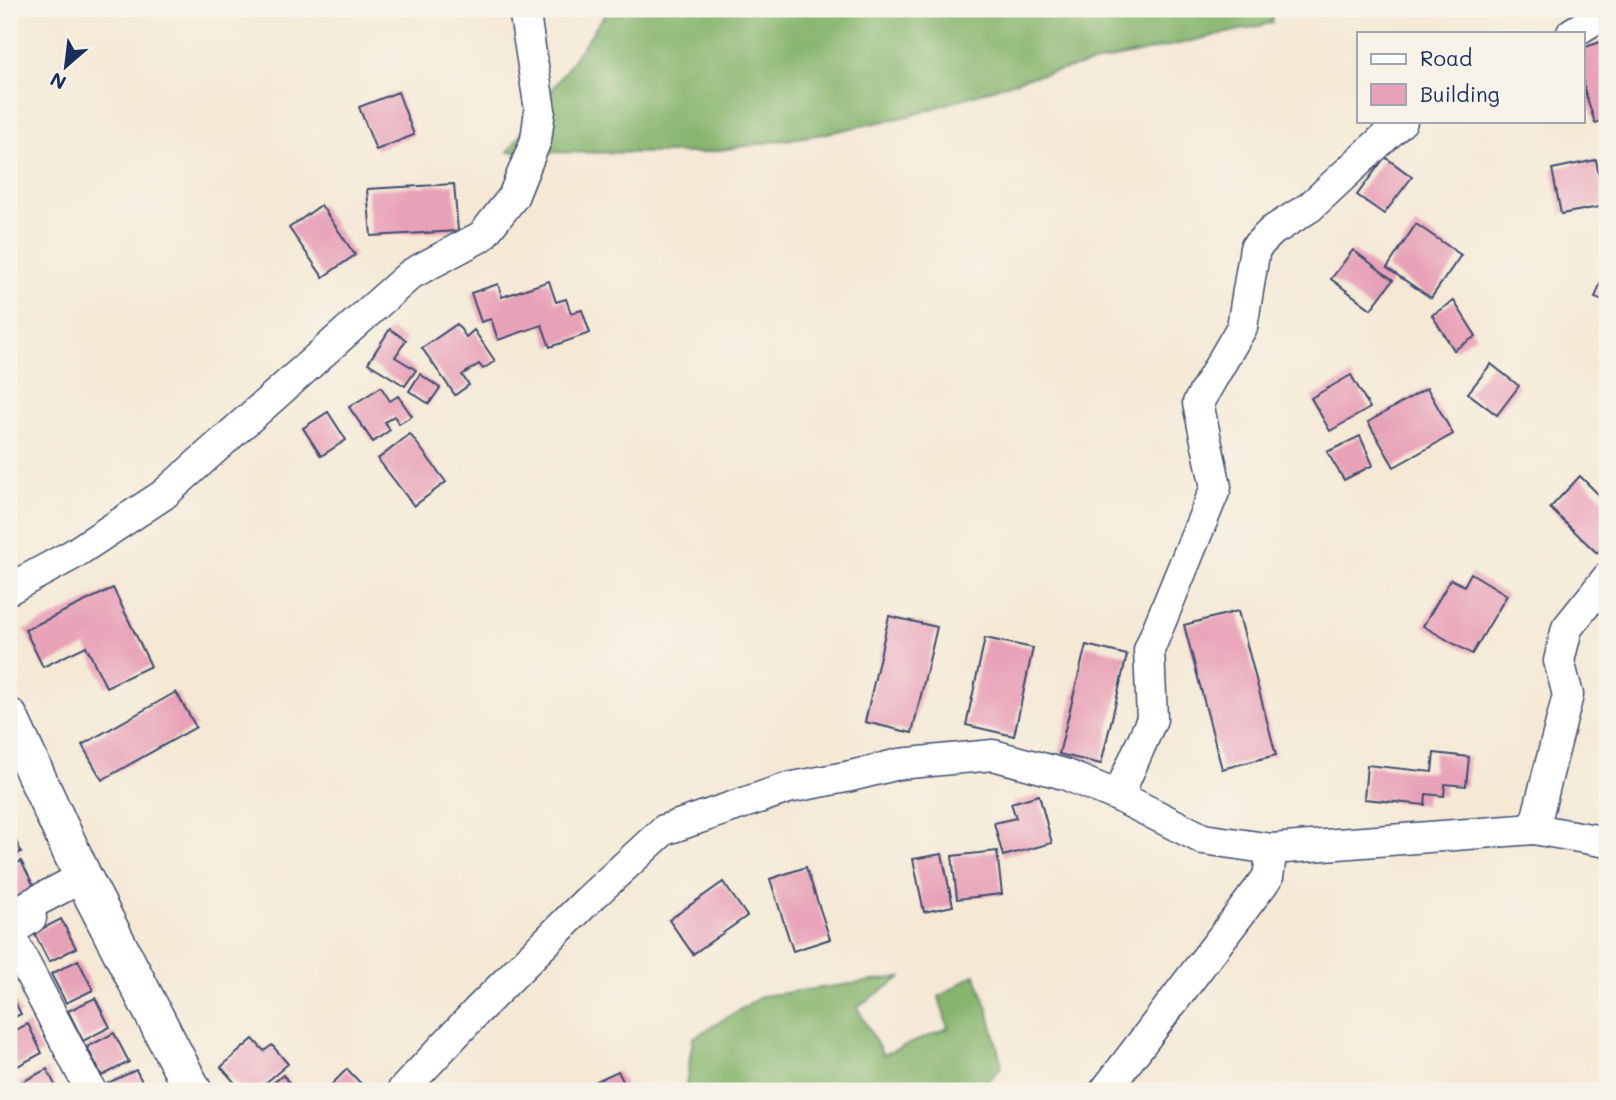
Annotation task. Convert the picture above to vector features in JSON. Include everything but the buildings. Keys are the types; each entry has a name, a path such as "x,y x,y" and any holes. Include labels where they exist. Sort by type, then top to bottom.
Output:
{"street":[{"path":"9,589 72,555 163,495 411,274 482,236 513,197 536,140 540,110 524,9"},
{"path":"1574,32 1607,12"},
{"path":"1118,796 1152,719 1149,650 1216,487 1198,403 1242,327 1255,248 1272,231 1310,207 1401,122"},
{"path":"1534,830 1568,695 1559,661 1567,628 1607,579"},
{"path":"9,717 83,877 193,1091"},
{"path":"402,1091 586,902 664,830 788,788 899,764 993,755 1064,774 1118,796 1203,839 1272,849 1534,830 1607,842"},
{"path":"1105,1091 1268,877 1272,849"},
{"path":"83,877 29,905 31,918 9,933 91,1091"}],"green space":[{"path":"609,9 1271,9 1272,23 1026,78 913,115 823,134 700,153 508,152"},
{"path":"975,974 988,1009 1002,1066 984,1086 983,1091 685,1091 693,1038 762,996 902,977 857,1007 883,1055 948,1028 939,997"}]}
